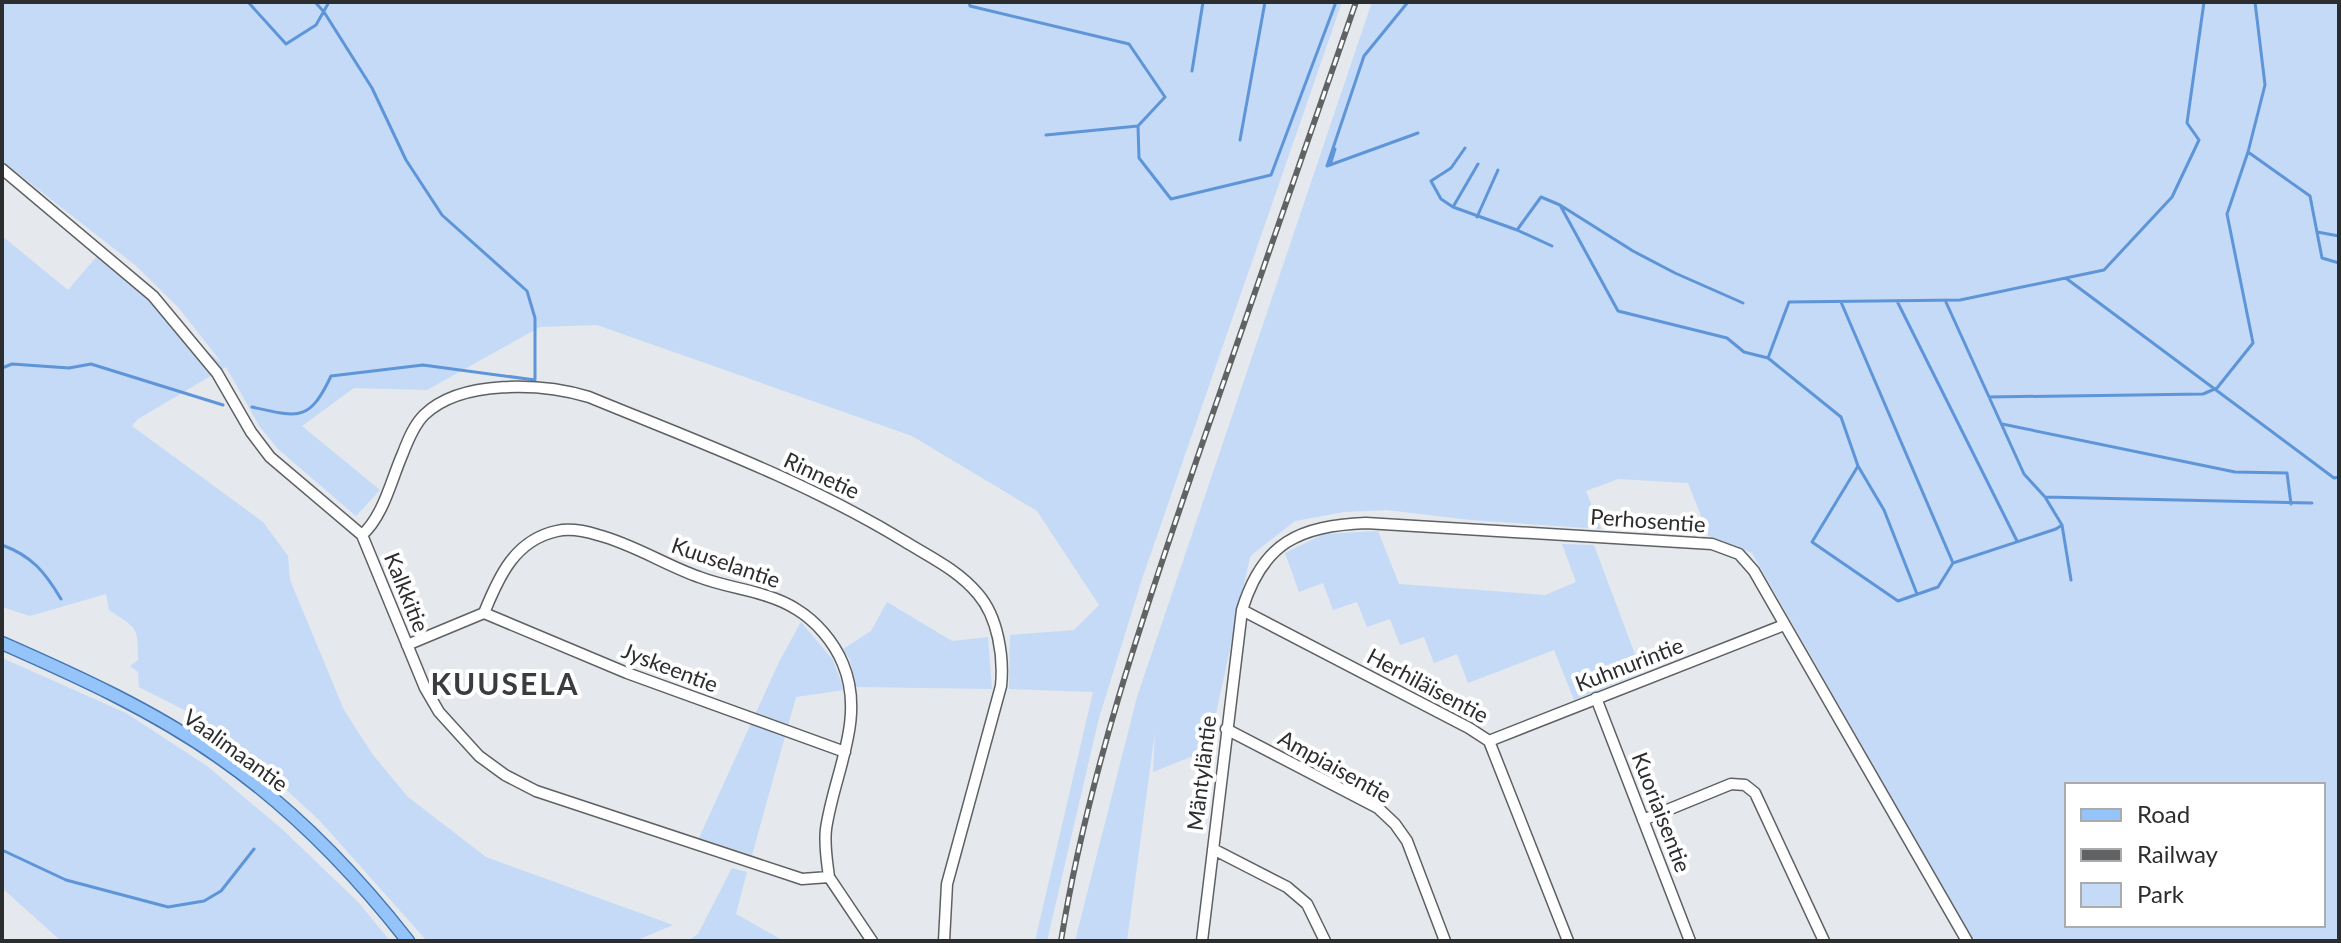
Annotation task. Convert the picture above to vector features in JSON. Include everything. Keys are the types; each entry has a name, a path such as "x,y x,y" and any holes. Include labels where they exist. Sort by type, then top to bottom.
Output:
{"main road":[{"name":"Vaalimaantie","path":"2,643 86,681 169,725 220,757 309,831 408,941"}],"street":[{"name":"Kalkkitie","path":"2,169 153,296 217,373 251,432 270,457 362,535 425,688 439,712 479,756 505,775 536,791 802,879 829,877"},
{"name":"Rinnetie","path":"362,535 373,525 404,449 422,417 442,401 463,393 536,387 566,390 589,397 822,496 862,515 961,575 981,596 993,621 1002,671 1001,686 947,884 944,941"},
{"name":"Perhosentie","path":"1242,610 1256,572 1277,548 1303,532 1332,524 1380,523 1712,544 1739,554 1754,571 1967,941"},
{"name":"Kuuselantie","path":"484,613 512,557 534,538 559,530 581,530 602,535 700,578 796,609 819,628 833,645 842,663 853,709 826,830 829,877"},
{"name":"Mäntyläntie","path":"1202,941 1242,610"},
{"name":"Herhiläisentie","path":"1242,610 1489,741 1568,941"},
{"path":"407,645 484,613"},
{"name":"Jyskeentie","path":"484,613 627,673 845,752"},
{"name":"Kuhnurintie","path":"1489,741 1784,625"},
{"name":"Kuoriaisentie","path":"1596,698 1690,941"},
{"name":"Ampiaisentie","path":"1226,729 1378,808 1395,824 1407,841 1445,941"},
{"path":"1643,820 1731,784 1745,785 1755,793 1824,941"},
{"path":"1213,849 1297,895 1307,904 1325,941"},
{"path":"829,877 872,941"}],"green space":[{"path":"2,2 1342,2 1142,579 1099,718 1047,941 1035,941 1093,692 1009,689 1010,635 1074,630 1099,605 1037,511 912,436 597,325 540,327 427,390 354,388 302,426 380,490 356,516 278,449 260,427 226,367 138,419 132,426 263,522 288,556 290,580 344,710 373,755 408,797 486,857 673,925 635,941 427,941 321,822 278,782 204,720 139,687 138,672 130,666 138,660 136,634 130,625 109,610 106,594 30,616 2,607 2,236 68,290 97,256 138,288 182,332 222,363 178,307 135,265 2,161"},
{"path":"1372,2 2339,2 2339,941 1974,941 1752,553 1709,536 1688,483 1618,479 1586,491 1601,529 1471,520 1387,510 1344,512 1295,521 1254,553 1250,557 1208,750 1153,772 1155,731 1127,941 1075,941 1137,697"},
{"path":"1378,531 1399,584 1545,595 1576,582 1562,544 1594,545 1642,673 1574,700 1554,650 1468,683 1457,654 1434,663 1424,637 1400,645 1390,619 1367,627 1357,602 1333,610 1323,583 1299,592 1285,553 1324,534"},
{"path":"887,602 952,641 988,637 992,689 856,687 850,660 843,649 871,631"},
{"path":"801,622 833,660 844,690 796,697 752,855 699,838 779,662"},
{"path":"2,658 126,713 207,766 282,829 359,903 390,941 61,941 2,888"},
{"path":"732,868 747,872 736,914 784,941 687,941 698,934"}],"waterway":[{"path":"248,2 286,44 316,25 329,2"},
{"path":"252,407 300,413 316,402 331,376 423,365 535,380 535,318 527,291 442,215 406,160 372,88 315,2"},
{"path":"969,2 970,6 1129,44 1165,97 1138,126 1046,135"},
{"path":"1192,71 1203,2"},
{"path":"1240,140 1265,2"},
{"path":"1138,126 1139,158 1171,199 1271,175 1336,2"},
{"path":"1408,2 1364,56 1327,166 1418,133"},
{"path":"1768,358 1789,302 1960,300 2104,270 2172,197 2199,140 2187,123 2204,2"},
{"path":"1989,397 2203,394 2217,388 2253,343 2227,214 2248,152 2265,85 2255,2"},
{"path":"1465,148 1451,168 1431,181 1441,199 1453,207 1552,246"},
{"path":"1330,165 1335,149"},
{"path":"2248,152 2310,196 2322,258 2339,263"},
{"path":"1453,207 1478,164"},
{"path":"1477,217 1498,170"},
{"path":"1517,230 1541,197 1560,205 1633,251 1743,303"},
{"path":"1560,205 1618,311 1727,338 1744,352 1768,358 1841,417 1858,466 1884,510 1917,594"},
{"path":"2317,232 2339,236"},
{"path":"2067,279 2334,478 2339,477"},
{"path":"1945,300 2024,474 2045,497 2062,525 2071,580"},
{"path":"1897,301 2017,541"},
{"path":"1841,302 1953,563"},
{"path":"2,368 12,364 69,368 91,364 223,405"},
{"path":"2002,424 2235,472 2287,473 2291,504"},
{"path":"1858,466 1812,542 1898,601 1938,587 1953,563 2062,525"},
{"path":"2045,497 2312,503"},
{"path":"2,545 22,554 37,566 61,599"},
{"path":"2,850 66,880 168,907 204,901 221,891 254,849"}],"railway":[{"path":"1061,941 1086,817 1138,634 1356,2"}],"district":[{"name":"KUUSELA","path":"505,683"}]}
